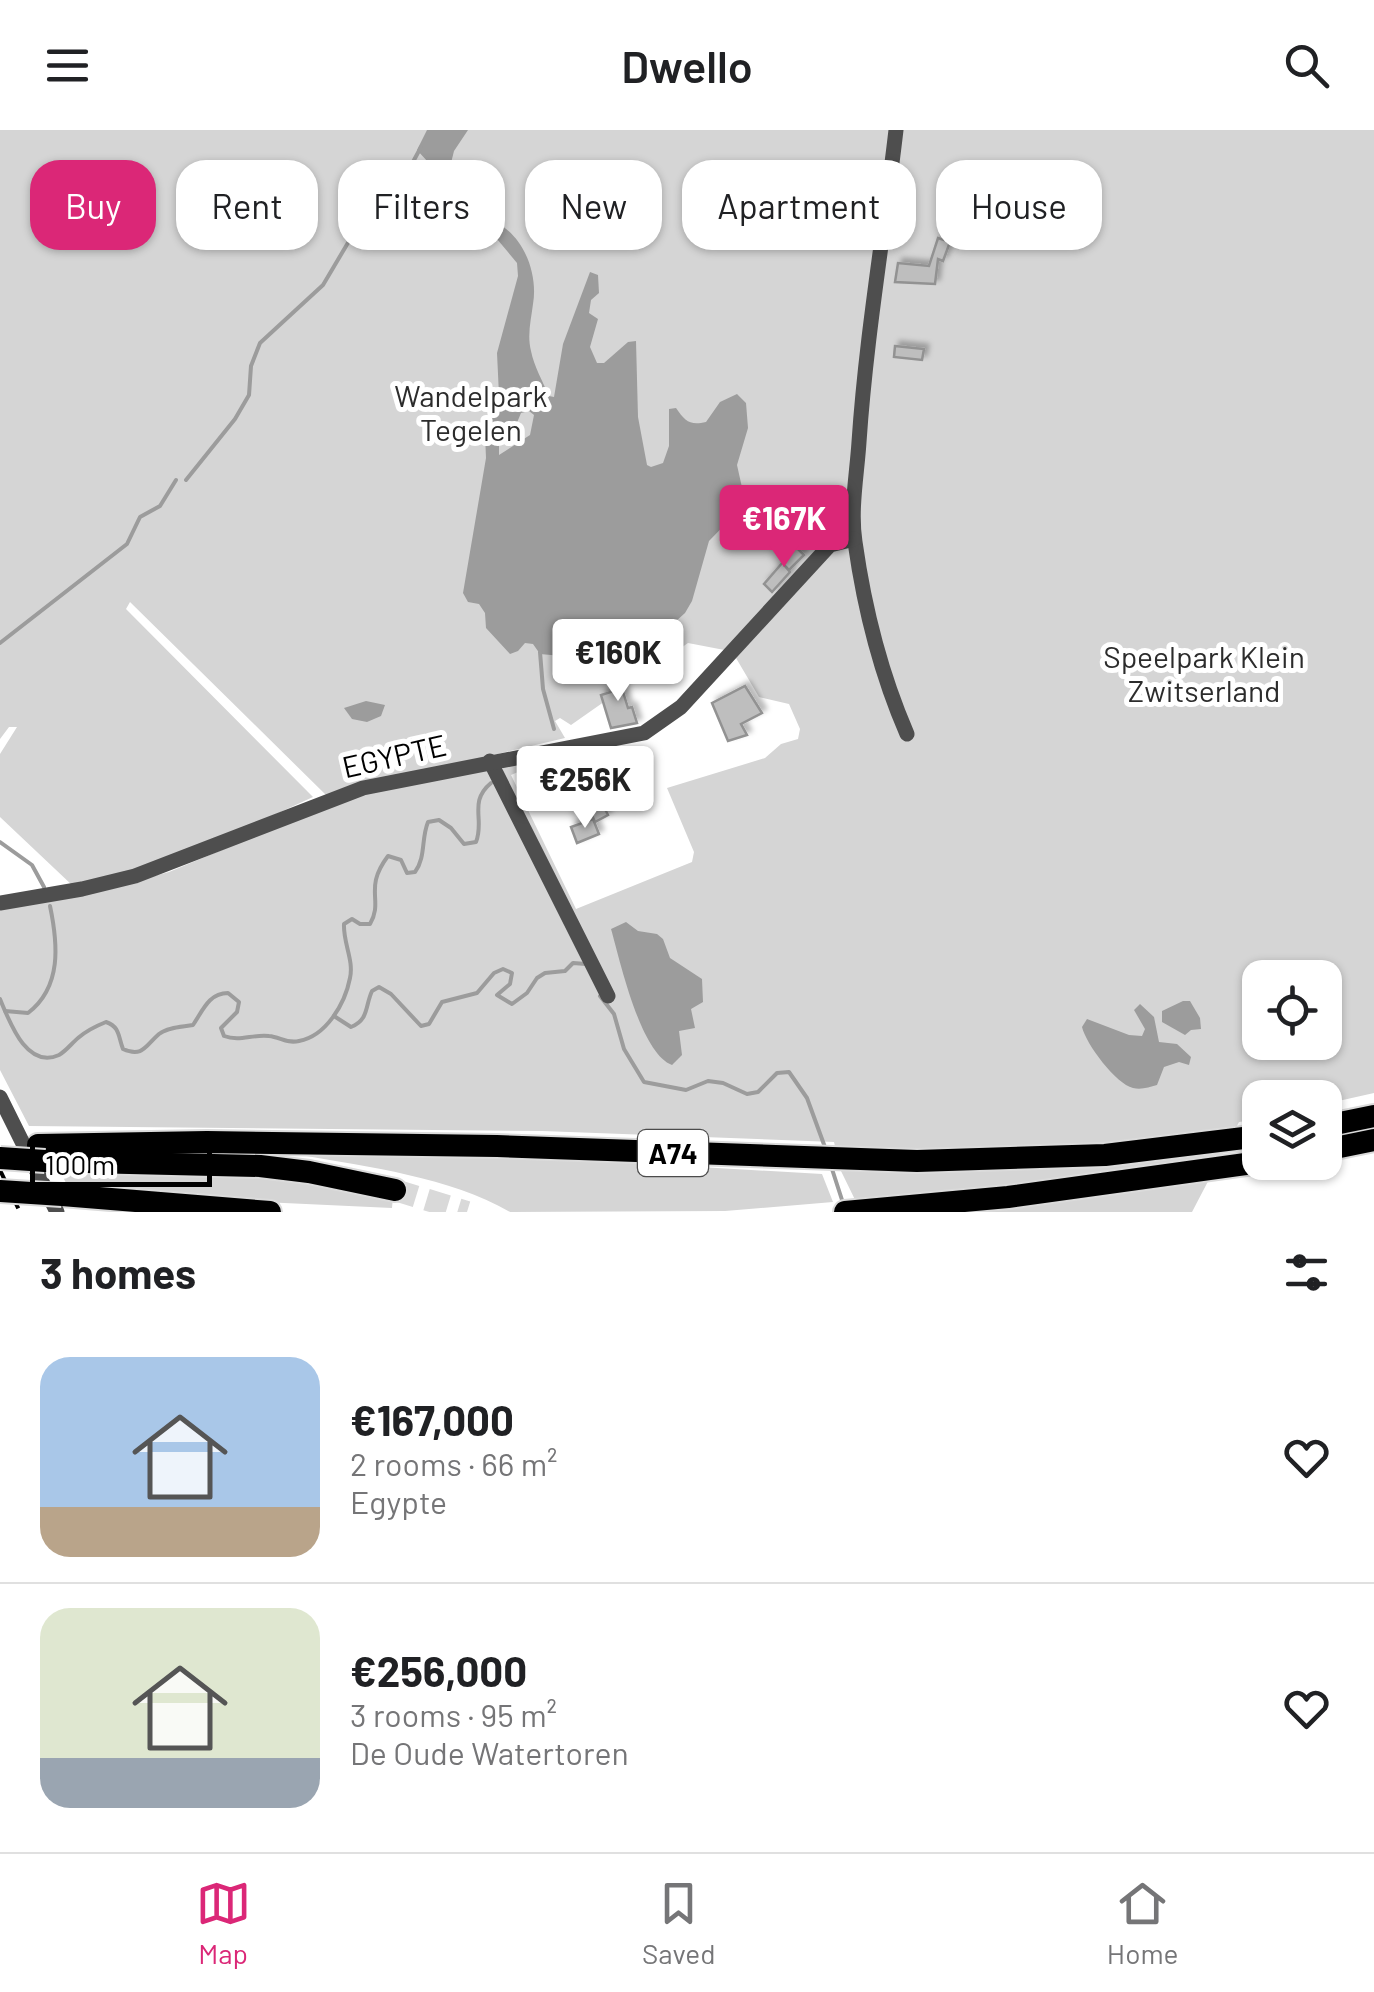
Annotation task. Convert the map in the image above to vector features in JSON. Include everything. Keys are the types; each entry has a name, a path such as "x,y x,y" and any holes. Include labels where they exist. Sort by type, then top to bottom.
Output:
{"highway":[{"path":"1342,1123 1374,1116"},
{"name":"A74","path":"37,1153 207,1142 442,1144 875,1161 1105,1155 1242,1138"},
{"path":"1342,1147 1374,1140"},
{"path":"0,1155 37,1153 260,1166 396,1190"},
{"path":"846,1212 1094,1186 1242,1165"},
{"path":"0,1190 59,1203 270,1212"}],"street":[{"path":"896,130 875,273 860,420 854,540 886,682 907,734"},
{"name":"EGYPTE","path":"0,903 135,876 341,794 644,733 664,721 745,640 830,545 854,540"},
{"path":"490,761 608,996"},
{"path":"0,1098 37,1153 59,1203"}],"green space":[{"name":"Wandelpark Tegelen","path":"0,130 1374,130 1374,1093 1342,1100 1342,1080 1242,1080 1242,1122 1192,1212 861,1212 841,1171 834,1142 542,1131 29,1126 0,1070 0,908 91,893 169,872 349,797 490,767 502,771 504,766 523,761 525,769 511,775 576,909 692,862 694,852 667,788 765,758 781,744 798,739 800,729 789,704 759,697 736,658 740,653 688,643 571,725 560,718 555,721 565,738 326,795 130,602 126,609 313,797 231,835 146,866 73,886 0,817 0,754 17,727 9,727 0,739"},
{"path":"301,1155 493,1155 822,1174 833,1202 725,1211 510,1212 435,1182"},
{"path":"61,1173 299,1179 393,1196 392,1208 263,1202 66,1183"}],"shaded area":[{"path":"427,130 468,130 452,160 426,160 417,150"},
{"path":"505,228 517,240 531,271 534,293 530,345 549,396 554,397 563,344 590,272 598,275 599,293 591,300 589,313 598,319 590,347 597,363 604,363 628,342 636,341 638,417 647,465 663,463 669,446 669,409 676,408 688,421 700,423 706,422 720,402 737,394 746,403 748,428 737,465 743,492 741,508 709,541 685,613 643,651 617,661 540,654 533,644 525,643 510,654 486,628 485,613 479,604 468,602 463,593 486,458 485,434 499,395 497,353 518,276 517,263 505,249","holes":["529,411 534,415 530,435 499,455 499,445 521,413"]},
{"path":"366,701 385,705 381,716 367,722 352,719 344,708"},
{"path":"626,922 638,931 657,934 670,958 702,979 703,1002 691,1009 695,1028 679,1031 682,1055 672,1065 650,1043 626,982 611,929"},
{"path":"1190,1001 1200,1018 1201,1029 1185,1035 1162,1022 1162,1011"},
{"path":"1140,1004 1154,1017 1159,1042 1177,1044 1191,1057 1189,1065 1179,1062 1164,1067 1157,1085 1139,1089 1126,1085 1110,1071 1082,1027 1087,1019 1142,1036 1145,1029 1134,1010"}],"building":[{"path":"936,244 936,250 947,250 943,261 938,259 935,284 895,282 898,263 929,266"},
{"path":"895,346 924,349 922,360 894,357"},
{"path":"796,547 804,555 789,570 784,565 790,572 772,592 764,584"},
{"path":"616,669 637,723 611,728 601,695 614,691 608,672"},
{"path":"745,686 762,713 741,724 747,735 728,741 712,703"},
{"path":"588,762 610,806 605,809 608,815 595,822 577,768"},
{"path":"593,819 599,834 577,843 571,827"}],"waterway":[{"path":"186,480 235,419 249,395 251,366 260,343 323,285 352,236 364,245 369,244 421,147"},
{"path":"0,643 127,544 140,517 160,506 176,480"},
{"path":"540,652 543,689 554,729"},
{"path":"0,999 20,1040 37,1056 47,1058 59,1055 84,1033 106,1022 116,1029 123,1049 140,1051 163,1032 193,1025 211,999 228,993 239,1002 237,1012 221,1028 224,1036 269,1036 291,1042 309,1038 326,1026 344,998 351,971 344,924 352,919 370,924 377,877 388,856 401,860 407,873 415,872 428,822 439,820 464,844 476,842 480,797 491,783"},
{"path":"0,842 32,865 44,887"},
{"path":"5,1011 28,1013 47,991 56,950 50,906"},
{"path":"334,1016 351,1027 357,1024 364,1016 372,991 379,987 391,994 421,1026 429,1024 442,1002 477,993 494,973 503,969 512,973 510,984 497,995 512,1004 545,973 565,971 573,963 586,964"},
{"path":"600,996 614,1014 624,1049 644,1082 686,1090 708,1081 747,1094 758,1092 777,1073 789,1072 807,1098 826,1150"},
{"path":"832,1169 843,1203"}],"tunnel":[{"path":"395,1190 467,1212"}],"railway":[{"path":"0,1170 20,1212"}],"park label":[{"name":"Speelpark Klein Zwitserland","path":"1204,673"}]}
